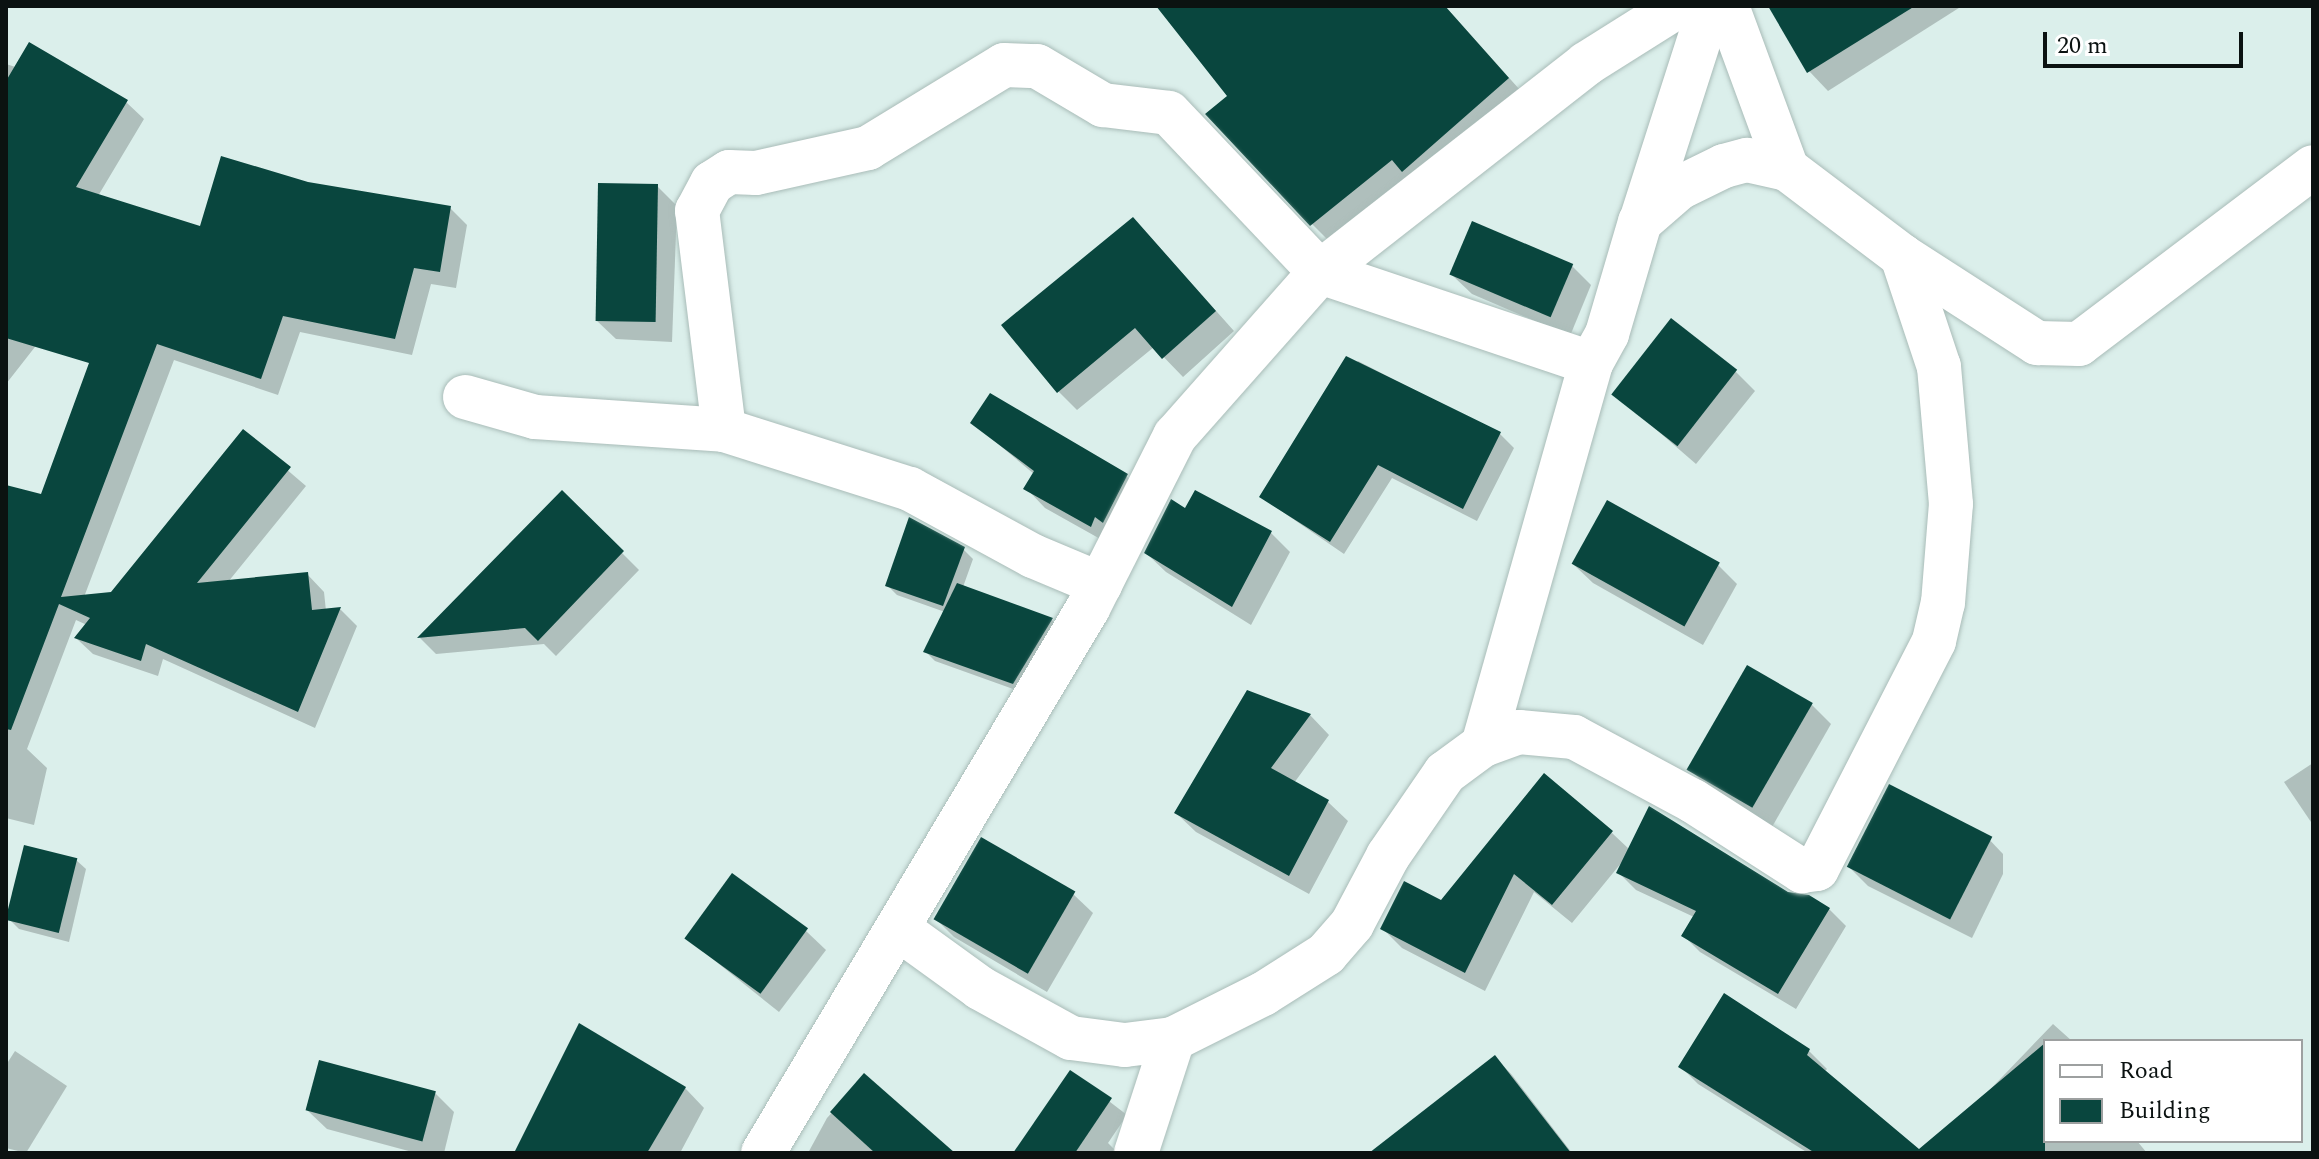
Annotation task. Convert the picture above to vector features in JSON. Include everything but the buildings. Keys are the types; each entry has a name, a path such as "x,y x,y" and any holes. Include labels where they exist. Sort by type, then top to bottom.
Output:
{"street":[{"path":"763,1153 900,930 1100,584 1175,436 1320,272 1586,64 1678,6"},
{"path":"1483,745 1591,363 1607,334 1710,6"},
{"path":"1727,6 1787,169"},
{"path":"724,430 697,211 712,183 729,172 756,173 868,148 1004,65 1037,66 1103,105 1169,113 1320,272 1591,363"},
{"path":"1640,222 1679,188 1724,166 1747,160 1787,169 1902,256 2037,343 2079,344 2313,167"},
{"path":"900,930 980,988 1071,1038 1125,1045 1173,1039 1263,994 1326,954 1352,924 1388,856 1445,773 1483,745 1519,732 1574,737 1693,801 1802,871 1817,869 1934,641 1943,603 1951,504 1939,367 1902,256"},
{"path":"465,397 535,417 724,430 910,489 1033,556 1100,584"},
{"path":"1136,1153 1173,1039"}]}
